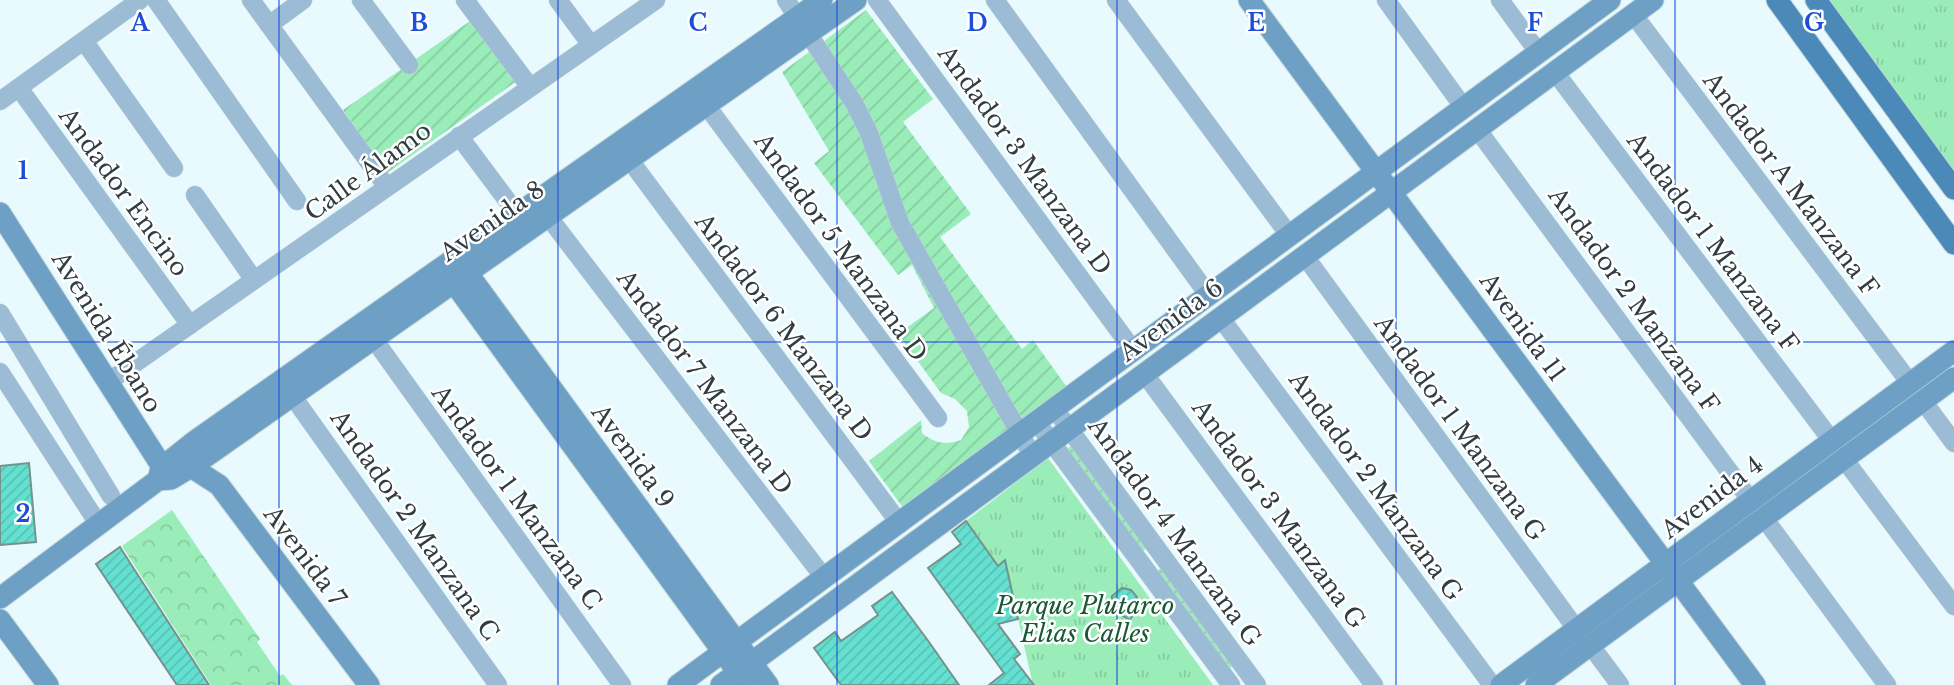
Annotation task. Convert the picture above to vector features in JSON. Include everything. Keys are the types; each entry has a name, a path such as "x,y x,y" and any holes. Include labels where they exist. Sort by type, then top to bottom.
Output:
{"main road":[{"path":"1777,0 1954,244"},
{"path":"1816,0 1954,189"}],"street":[{"path":"0,101 140,0"},
{"path":"156,0 297,201"},
{"path":"251,0 387,187"},
{"path":"269,25 303,0"},
{"path":"361,0 409,65"},
{"path":"465,0 530,87"},
{"path":"558,0 591,45"},
{"name":"Calle Álamo","path":"108,382 656,0"},
{"name":"Avenida 8","path":"171,470 373,338 518,215 822,0"},
{"name":"Avenida 8","path":"0,598 171,470 454,269 547,215 706,105 798,17 856,0"},
{"name":"Andador 3 Manzana D","path":"877,0 1133,350"},
{"path":"995,0 1209,296"},
{"path":"1116,0 1290,235"},
{"name":"Avenida 11","path":"1249,0 1755,685"},
{"path":"1386,0 1464,108"},
{"path":"1500,0 1538,52"},
{"name":"Avenida 6","path":"678,685 1609,0"},
{"name":"Avenida 6","path":"739,676 1032,455 1653,0"},
{"name":"Andador A Manzana F","path":"1633,14 1910,383"},
{"path":"798,17 854,103 869,133 900,223 1028,427 1032,455"},
{"path":"83,41 174,168"},
{"name":"Andador 1 Manzana F","path":"1555,72 1832,441"},
{"name":"Andador Encino","path":"19,88 190,325"},
{"name":"Andador 5 Manzana D","path":"706,105 938,418"},
{"name":"Andador 2 Manzana F","path":"1477,128 1887,685"},
{"path":"459,136 518,215"},
{"name":"Andador 6 Manzana D","path":"629,159 900,524"},
{"path":"195,195 254,280"},
{"name":"Avenida Ébano","path":"0,213 108,382 171,470"},
{"name":"Andador 7 Manzana D","path":"547,215 825,579"},
{"name":"Andador 1 Manzana G","path":"1304,255 1620,685"},
{"name":"Avenida 9","path":"454,269 730,648 739,676 768,685"},
{"path":"0,313 111,496"},
{"name":"Andador 2 Manzana G","path":"1220,317 1492,685"},
{"name":"Andador 1 Manzana C","path":"373,338 622,685"},
{"name":"Avenida 4","path":"1758,509 1832,441 1954,351"},
{"path":"0,372 99,526"},
{"name":"Andador 3 Manzana G","path":"1144,373 1374,685"},
{"name":"Avenida 4","path":"1536,685 1584,638 1641,594 1758,509 1844,458 1954,378"},
{"name":"Andador 2 Manzana C","path":"291,394 498,685"},
{"path":"1923,401 1954,443"},
{"name":"Andador 4 Manzana G","path":"1054,408 1257,685"},
{"name":"Andador 4 Manzana G","path":"1028,427 1051,441 1230,683"},
{"path":"1844,458 1954,606"},
{"name":"Avenida 7","path":"171,470 219,485 369,685"},
{"path":"1140,563 1158,551"},
{"path":"0,620 48,685"},
{"name":"Avenida 4","path":"1501,685 1584,638"},
{"path":"1230,683 1246,670"}],"green space":[{"path":"1812,0 1954,0 1954,193"},
{"path":"866,10 933,99 903,122 971,214 940,237 1022,349 1033,340 1069,390 904,509 869,461 921,420 922,433 936,441 950,443 961,440 969,427 967,411 955,399 941,393 898,334 934,308 912,265 898,275 814,163 829,151 782,72"},
{"path":"473,19 517,81 387,173 343,110"},
{"path":"1072,445 1147,548 1140,553 1065,450"},
{"name":"Parque Plutarco Elias Calles","path":"1048,458 1213,685 1033,685 1010,583 966,521"},
{"path":"172,510 260,639 257,642 280,676 283,674 292,685 211,685 122,546"},
{"path":"1162,567 1234,665 1227,670 1155,572"}],"building":[{"path":"29,463 36,542 0,545 0,466"},
{"path":"966,521 998,566 1005,560 1018,619 998,624 1020,654 1014,659 1034,685 989,685 1004,673 928,568 961,544 952,532"},
{"path":"120,547 209,685 177,685 96,564"},
{"path":"1122,588 1131,590 1137,597 1137,606 1130,620 1115,612 1111,605 1112,596"},
{"path":"892,592 959,685 841,685 814,648 835,632 841,641 878,615 872,606"}]}
